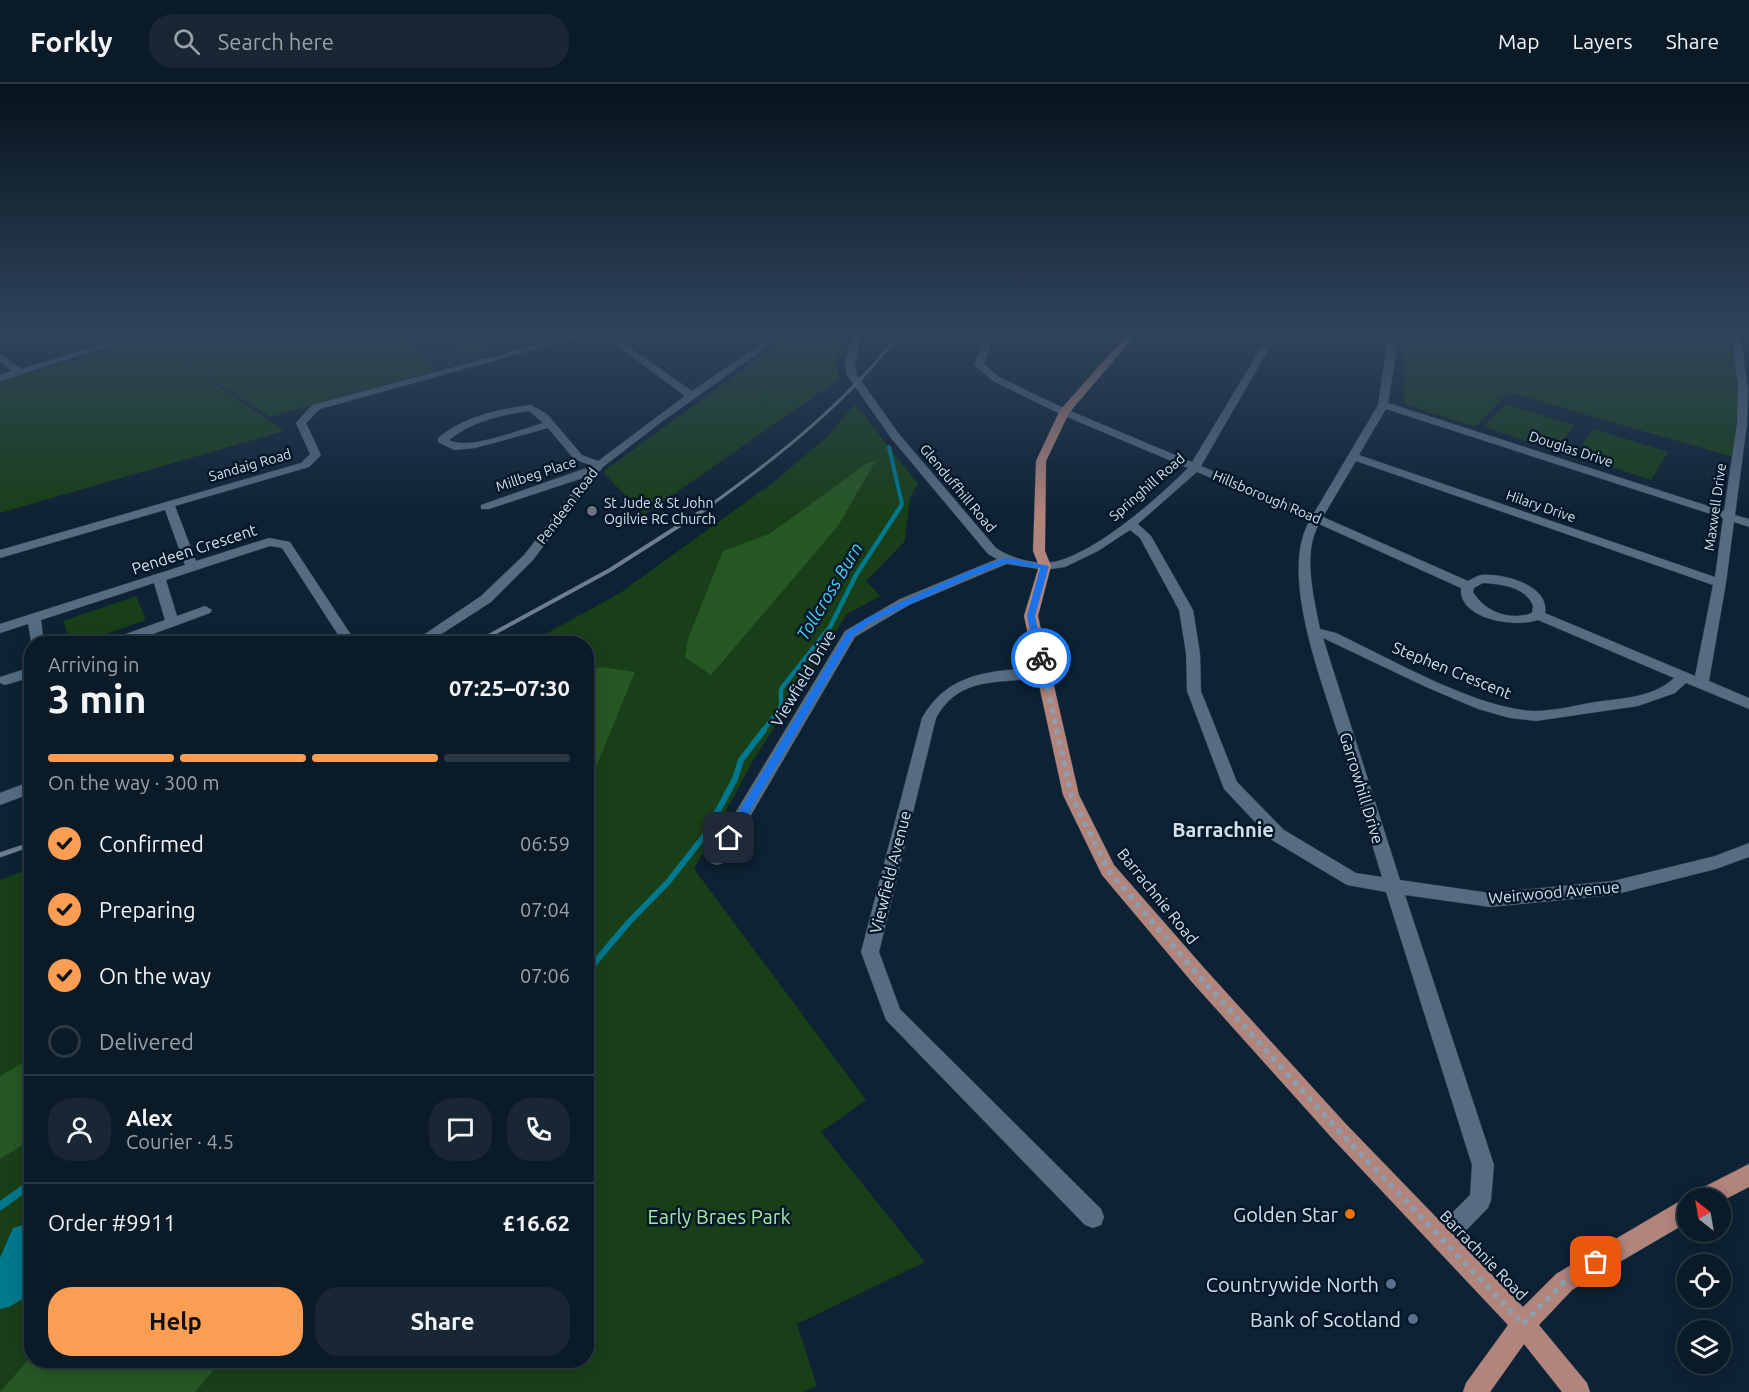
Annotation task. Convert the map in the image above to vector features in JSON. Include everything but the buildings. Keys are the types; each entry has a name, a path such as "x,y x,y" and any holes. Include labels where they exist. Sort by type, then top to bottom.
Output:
{"main road":[{"name":"Barrachnie Road","path":"1080,394 1064,412 1041,461 1039,551 1045,566 1031,616 1071,795 1108,870 1198,975 1338,1130 1523,1324 1578,1392"},
{"path":"1725,1188 1749,1175"},
{"path":"1475,1392 1523,1324 1564,1282 1677,1215"}],"street":[{"name":"Sandaig Road","path":"0,554 305,465 316,455 301,423 316,407 364,394"},
{"name":"Pendeen Road","path":"428,636 486,599 529,556 597,467 695,394"},
{"name":"Glenduffhill Road","path":"866,394 910,454 992,551 1006,560 1045,566"},
{"name":"Hillsborough Road","path":"1027,394 1468,586"},
{"name":"Springhill Road","path":"1045,566 1061,564 1094,548 1131,524 1195,467 1238,394"},
{"name":"Garrowhill Drive","path":"1385,394 1383,405 1310,530 1305,547 1308,596 1314,632 1449,1065 1483,1165 1480,1200 1442,1239"},
{"name":"Maxwell Drive","path":"1701,684 1746,425 1746,394"},
{"name":"Douglas Drive","path":"1383,405 1749,523"},
{"path":"550,424 476,445 454,447 441,440 452,430 480,419 531,408 543,416 550,424 578,457 597,467"},
{"name":"Hilary Drive","path":"1353,456 1720,584"},
{"name":"Millbeg Place","path":"485,507 597,467"},
{"path":"170,505 192,567"},
{"name":"Weirwood Avenue","path":"1131,524 1145,536 1186,610 1193,653 1194,692 1230,785 1278,835 1353,880 1490,900 1613,888 1716,862 1749,850"},
{"name":"Pendeen Crescent","path":"0,629 269,542 286,545 346,636"},
{"name":"Viewfield Drive","path":"717,858 850,634 868,621 971,573 1006,560"},
{"path":"159,578 172,621"},
{"path":"1492,579 1515,584 1534,596 1541,609 1538,615 1522,621 1491,615 1476,606 1470,599 1467,592 1468,586 1473,582 1492,579"},
{"path":"132,636 205,610"},
{"path":"1538,615 1749,704"},
{"path":"34,618 36,636"},
{"name":"Stephen Crescent","path":"1314,632 1331,636 1431,684 1510,713 1536,716 1638,700 1670,690 1684,677"},
{"name":"Viewfield Avenue","path":"1044,672 993,676 962,686 943,698 929,718 870,952 893,1014 1093,1217"},
{"path":"5,680 24,674"},
{"path":"0,800 24,791"}],"green space":[{"path":"0,394 230,394 284,431 0,513"},
{"path":"234,394 351,394 270,417"},
{"path":"710,394 817,394 644,515 603,472"},
{"path":"1404,394 1506,394 1476,427 1404,404"},
{"path":"1515,394 1737,394 1733,457"},
{"name":"Early Braes Park","path":"855,404 918,484 910,497 905,541 866,581 880,596 847,614 754,759 694,869 866,1100 821,1132 925,1262 797,1324 817,1386 804,1392 0,1392 0,880 24,871 24,1368 594,1368 594,636 542,636 620,593 775,481 828,436"},
{"path":"1506,404 1575,425 1554,450 1484,427"},
{"path":"1594,429 1668,452 1651,480 1574,455"},
{"path":"875,462 838,526 711,675 685,657 688,639 723,551 771,533 867,463"},
{"path":"136,596 146,620 100,636 68,636 63,621"},
{"path":"601,667 635,672 594,772 594,670"},
{"path":"24,1062 24,1144 0,1159 0,1076"},
{"path":"24,1365 24,1368 215,1368 195,1392 0,1392"}],"water":[{"path":"24,1225 24,1298 9,1307 0,1309 0,1258 13,1228"}],"waterway":[{"name":"Tollcross Burn","path":"889,447 902,504 900,507"},
{"name":"Tollcross Burn","path":"763,731 781,707 781,689 830,627 856,575 901,506"},
{"name":"Tollcross Burn","path":"594,964 629,922 668,882 705,835 735,779 741,760 764,730"},
{"name":"Tollcross Burn","path":"0,1206 24,1189"}],"railway":[{"path":"708,507 786,448 845,394"},
{"path":"489,636 610,570 710,506"},
{"path":"0,855 24,847"}],"way so far":[{"path":"1041,658 1071,795 1108,870 1198,975 1338,1130 1523,1324 1564,1282 1596,1262"}],"place":[{"name":"St Jude & St John Ogilvie RC Church","path":"592,511"},
{"name":"Golden Star","path":"1350,1214"},
{"name":"Countrywide North","path":"1391,1284"},
{"name":"Bank of Scotland","path":"1413,1319"}],"district":[{"name":"Barrachnie","path":"1223,829"}],"route":[{"path":"729,838 850,634 868,621 971,573 1006,560 1045,566 1031,616 1041,658"}]}
